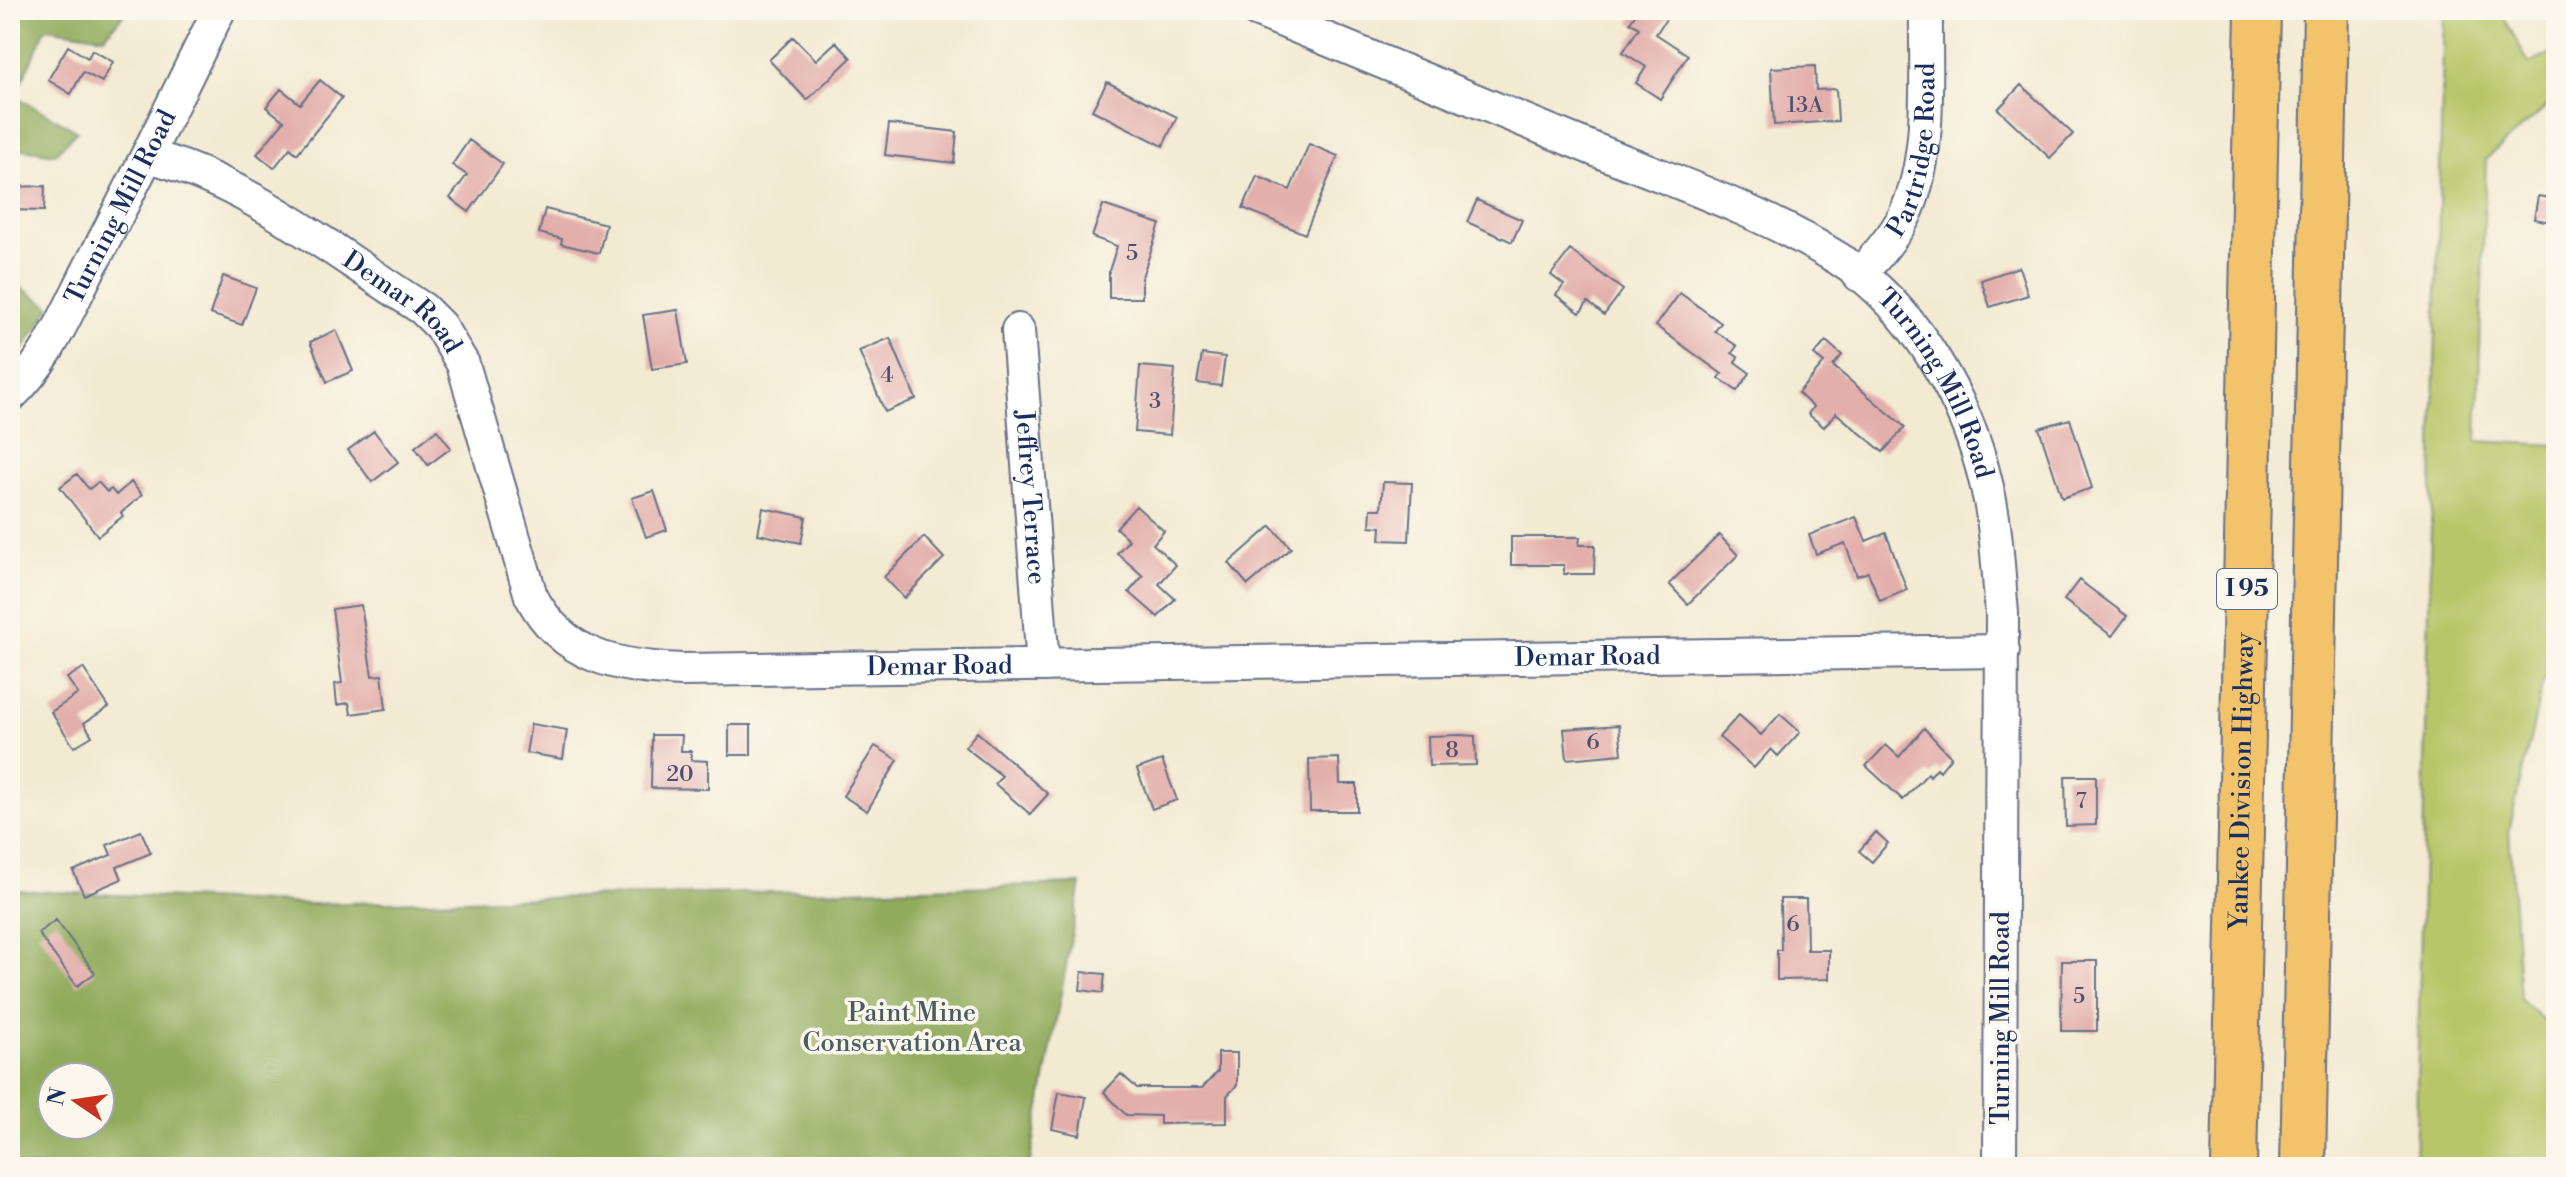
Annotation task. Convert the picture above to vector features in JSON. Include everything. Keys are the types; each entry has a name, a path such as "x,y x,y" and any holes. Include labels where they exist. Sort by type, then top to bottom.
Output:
{"highway":[{"name":"Yankee Division Highway","path":"2234,1167 2258,10"},
{"name":"I 95","path":"2303,1167 2326,10"}],"street":[{"name":"Turning Mill Road","path":"10,396 38,365 148,156 219,10"},
{"name":"Turning Mill Road","path":"1256,10 1719,198 1840,260 1877,289 1917,336 1946,378 1964,414 1987,488 1995,532 2003,651 2000,1167"},
{"name":"Partridge Road","path":"1859,275 1884,249 1896,231 1920,173 1926,10"},
{"name":"Demar Road","path":"148,156 175,163 239,190 423,309 440,326 463,364 531,596 550,625 583,652 625,665 682,670 2003,651"},
{"name":"Jeffrey Terrace","path":"1018,330 1043,665"}],"green space":[{"path":"10,10 116,10 124,14 104,37 46,28 15,96 77,131 55,154 10,147"},
{"path":"2444,10 2500,10 2529,64 2556,51 2556,98 2486,159 2477,441 2556,445 2556,625 2509,831 2520,999 2556,1032 2556,1167 2415,1167"},
{"path":"10,280 51,307 10,368"},
{"name":"Paint Mine Conservation Area","path":"1081,884 1029,1167 10,1167 10,890 310,904"}],"building":[{"path":"1638,10 1672,10 1656,34 1688,55 1660,99 1636,83 1646,67 1623,52 1639,28 1630,22"},
{"path":"793,37 816,60 836,42 851,58 807,100 769,60"},
{"path":"68,46 88,58 92,50 113,62 102,82 83,72 71,94 48,80"},
{"path":"1815,66 1816,90 1836,89 1838,121 1774,125 1771,68"},
{"path":"320,80 342,98 297,154 290,148 274,168 257,154 284,121 266,107 281,89 300,104"},
{"path":"1107,82 1177,117 1163,146 1092,110"},
{"path":"2021,85 2073,134 2050,158 1998,109"},
{"path":"889,124 957,132 954,163 885,155"},
{"path":"469,140 503,164 469,212 450,198 467,175 452,165"},
{"path":"1309,144 1338,156 1305,234 1243,208 1257,176 1290,190"},
{"path":"45,186 44,211 10,210 10,187"},
{"path":"2538,196 2556,199 2556,223 2534,219"},
{"path":"1477,200 1522,220 1512,242 1467,222"},
{"path":"1103,205 1160,224 1142,277 1142,298 1109,298 1109,271 1117,246 1092,237"},
{"path":"545,209 606,224 599,253 561,244 562,239 539,233"},
{"path":"1570,250 1623,290 1604,315 1588,302 1580,313 1556,295 1564,285 1551,275"},
{"path":"2019,267 2028,295 1990,307 1981,280"},
{"path":"223,276 256,288 242,325 210,314"},
{"path":"1680,293 1721,323 1715,331 1737,346 1732,353 1738,357 1735,362 1750,373 1737,391 1719,378 1722,374 1656,326"},
{"path":"678,310 687,364 652,369 643,315"},
{"path":"336,330 353,371 327,382 310,342"},
{"path":"890,338 916,399 885,412 859,351"},
{"path":"1826,341 1842,355 1833,366 1905,427 1883,452 1836,413 1824,427 1808,414 1813,407 1798,393 1824,363 1814,355"},
{"path":"1202,354 1225,357 1221,386 1197,383"},
{"path":"1140,366 1175,369 1170,435 1135,432"},
{"path":"2070,419 2092,488 2062,498 2039,428"},
{"path":"437,430 451,448 428,465 415,447"},
{"path":"374,431 398,462 372,482 348,450"},
{"path":"77,474 89,489 98,482 107,492 111,489 116,495 131,482 142,495 121,513 123,516 98,536 60,487"},
{"path":"1383,482 1412,483 1409,541 1380,540 1381,527 1370,526 1371,509 1381,509"},
{"path":"654,491 667,530 646,537 632,498"},
{"path":"1136,506 1164,531 1153,544 1176,565 1159,584 1175,599 1158,617 1129,592 1143,576 1117,553 1129,540 1116,528"},
{"path":"763,508 806,517 801,543 758,534"},
{"path":"1856,517 1866,541 1886,533 1907,590 1880,601 1868,572 1857,576 1845,543 1816,554 1809,535"},
{"path":"1271,526 1291,548 1248,585 1229,563"},
{"path":"1719,535 1738,555 1688,604 1669,584"},
{"path":"924,537 944,558 904,598 884,577"},
{"path":"1511,537 1580,537 1579,545 1595,545 1594,574 1564,574 1564,565 1511,565"},
{"path":"2079,580 2127,616 2112,636 2064,600"},
{"path":"361,605 372,676 382,675 386,709 351,714 349,703 337,705 335,684 342,683 332,609"},
{"path":"83,668 109,707 84,723 92,736 74,747 51,712 78,694 67,678"},
{"path":"1780,714 1800,732 1778,756 1771,749 1754,768 1719,737 1739,715 1761,735"},
{"path":"531,724 567,730 563,759 526,753"},
{"path":"729,725 751,725 751,755 729,755"},
{"path":"1619,725 1622,754 1567,759 1564,729"},
{"path":"1924,728 1951,757 1940,771 1937,768 1930,776 1928,773 1903,800 1866,766 1886,745 1899,757"},
{"path":"977,732 1048,794 1030,814 995,784 1002,776 965,747"},
{"path":"652,735 682,735 681,751 691,751 691,760 708,761 708,789 651,788"},
{"path":"1428,736 1475,736 1476,765 1429,766"},
{"path":"875,746 898,760 867,811 843,796"},
{"path":"1339,758 1340,784 1357,784 1357,811 1310,811 1309,759"},
{"path":"1162,760 1177,800 1152,809 1137,769"},
{"path":"2065,776 2096,776 2096,825 2066,826"},
{"path":"141,831 151,853 117,867 122,879 84,895 73,871 111,855 107,845"},
{"path":"1876,832 1888,843 1872,862 1859,851"},
{"path":"1780,899 1806,899 1807,950 1829,950 1829,979 1777,980 1777,950 1781,950"},
{"path":"56,920 95,973 77,986 38,933"},
{"path":"2062,961 2097,961 2097,1031 2061,1031"},
{"path":"1082,972 1105,974 1103,993 1080,990"},
{"path":"1218,1053 1237,1053 1237,1085 1227,1096 1227,1123 1160,1124 1160,1116 1126,1115 1104,1092 1121,1074 1137,1088 1202,1088 1218,1071"},
{"path":"1059,1092 1086,1097 1080,1135 1052,1129"}]}
